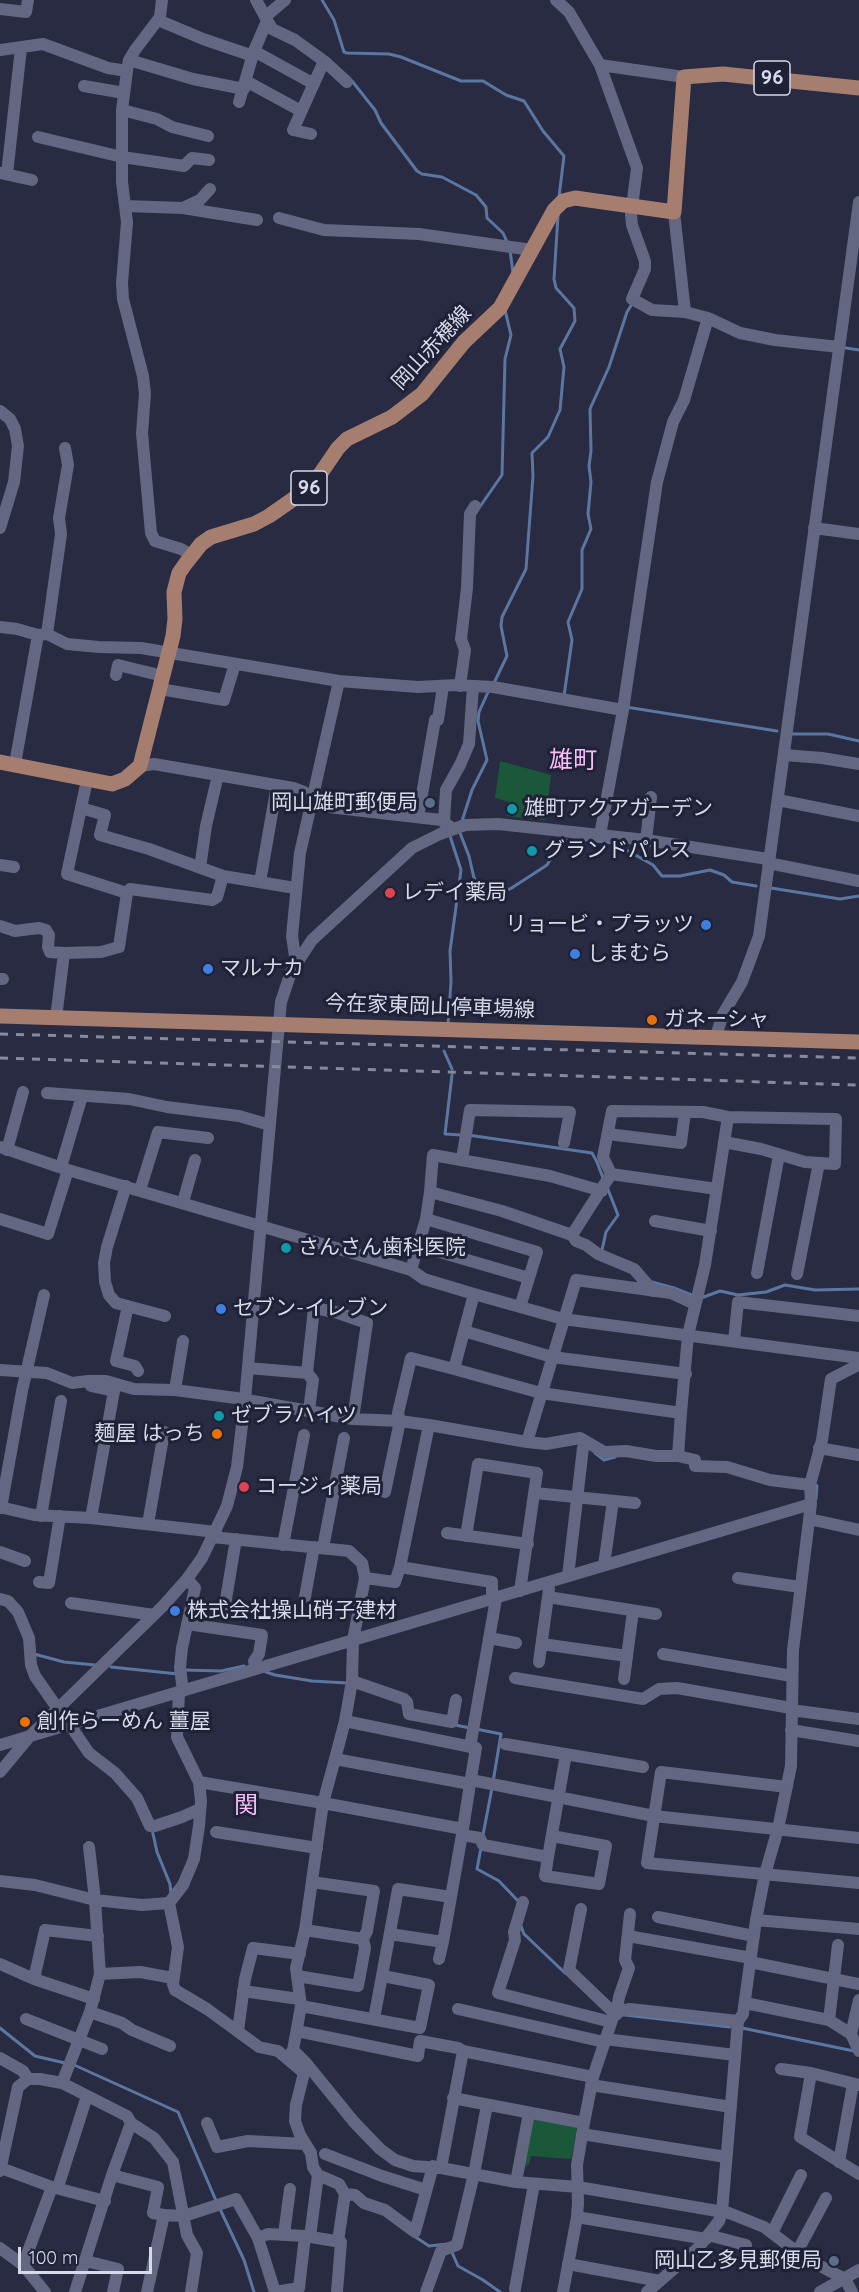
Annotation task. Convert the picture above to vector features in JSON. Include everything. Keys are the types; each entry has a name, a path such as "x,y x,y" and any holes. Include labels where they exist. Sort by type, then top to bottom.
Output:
{"main road":[{"name":"96","path":"684,77 723,74 859,88"},
{"path":"674,212 684,77"},
{"name":"岡山赤穂線","path":"140,766 169,653 175,619 174,592 179,573 192,555 211,537 254,524 303,492 320,477 338,448 347,439 392,417 422,394 464,342 500,308 554,210 563,201 575,198 674,212"},
{"path":"7,763 112,784 125,779 140,766"},
{"name":"今在家東岡山停車場線","path":"0,1016 859,1042"}],"street":[{"path":"0,9 26,12 28,0"},
{"path":"162,0 158,20 128,65 124,93 122,182 128,222 122,283 123,299 143,376 145,393 142,433 151,533 155,541 192,555"},
{"path":"256,0 273,29 295,40 324,61 347,82"},
{"path":"239,102 253,53 267,17 285,0"},
{"path":"556,0 569,12 600,65 636,168 632,225 645,261 645,269 634,300 652,310 685,312 708,318 740,333 839,347"},
{"path":"158,20 203,39 253,53 314,84"},
{"path":"0,50 43,44 108,68 128,65 193,80 245,85 301,111"},
{"path":"21,48 4,173 32,180"},
{"path":"311,134 293,130 324,61"},
{"path":"600,65 684,77"},
{"path":"84,86 124,93"},
{"path":"122,110 157,119 172,127 208,136"},
{"path":"38,137 122,157 184,166 192,158 209,160"},
{"path":"183,208 200,200 210,189"},
{"path":"716,1036 723,1014 742,982 756,947 859,202"},
{"path":"125,206 183,208 257,220"},
{"path":"674,212 685,312"},
{"path":"279,219 324,230 419,234 532,250"},
{"path":"600,835 623,708 657,482 673,422 684,400 708,318"},
{"path":"0,411 10,418 18,446 14,482 0,528"},
{"path":"7,763 43,635 61,534 59,518 68,465 65,448"},
{"path":"448,825 446,790 469,744 465,650 461,639 467,588 470,514 475,506"},
{"path":"814,528 859,534"},
{"path":"0,627 43,635 67,644 141,648 339,681 418,687 492,687 623,708"},
{"path":"116,675 118,665 161,682 224,700 235,664"},
{"path":"296,963 292,936 300,853 339,681"},
{"path":"418,818 443,686"},
{"path":"784,754 859,765"},
{"path":"140,766 154,764 277,785 304,792 320,806 441,820 448,825"},
{"path":"200,868 206,826 218,775"},
{"path":"87,780 67,873 127,893"},
{"path":"260,882 277,785"},
{"path":"646,840 651,797"},
{"path":"778,800 859,816"},
{"path":"81,808 105,815 100,834 223,876 295,888"},
{"path":"0,1772 30,1736 154,1615 187,1579 202,1558 227,1506 237,1467 245,1400 281,1002 296,963 312,940 381,875 419,844 448,825 498,824 646,840 768,861 859,881"},
{"path":"0,865 14,867"},
{"path":"0,926 15,931 39,928 46,930 49,934 50,952 101,952 119,947 127,893 130,889 212,900 217,897 223,876"},
{"path":"56,1018 64,953"},
{"path":"23,1092 4,1149 411,1270 424,1279 563,1319 734,1341 859,1361"},
{"path":"46,1093 129,1099 167,1107 214,1111 270,1125"},
{"path":"0,1220 48,1234 82,1096"},
{"path":"462,1159 470,1110 570,1112 564,1143"},
{"path":"572,1235 606,1183 603,1157 612,1111 703,1112 728,1117 836,1119 834,1164 805,1162 724,1142"},
{"path":"608,1134 681,1143 685,1112"},
{"path":"680,1456 681,1413 688,1335 711,1231 728,1117"},
{"path":"140,1190 158,1132 208,1138"},
{"path":"411,1270 426,1219 433,1155 550,1176 606,1183 717,1189"},
{"path":"757,1273 780,1155"},
{"path":"183,1202 195,1160"},
{"path":"797,1274 819,1163"},
{"path":"126,1186 107,1247 104,1263 105,1282 109,1295 116,1303 165,1316"},
{"path":"430,1192 502,1211 572,1235 576,1241 598,1254 634,1269 653,1291"},
{"path":"426,1219 537,1252 520,1307"},
{"path":"655,1221 711,1231"},
{"path":"419,1246 529,1278"},
{"path":"527,1442 576,1280 671,1293 696,1299"},
{"path":"454,1369 474,1294"},
{"path":"44,1295 26,1373 0,1508 40,1516 148,1524 236,1539 349,1551 362,1563 365,1578 352,1640 351,1683 345,1721 323,1803 312,1882 296,1968 300,2002 297,2031 290,2055"},
{"path":"734,1341 738,1302 859,1316"},
{"path":"128,1306 116,1361 135,1366 138,1371"},
{"path":"307,1373 314,1308 335,1312 367,1323 353,1419"},
{"path":"464,1331 552,1357 686,1374"},
{"path":"175,1390 183,1341"},
{"path":"385,1492 399,1424 398,1413 411,1358 541,1394 681,1413"},
{"path":"647,2292 698,2248 719,2221 722,2212 738,2021 743,2014 765,1874 778,1830 791,1766 792,1676 800,1587 811,1504 810,1483 819,1448 831,1379 859,1361"},
{"path":"248,1368 307,1373 313,1380 309,1410"},
{"path":"0,1370 46,1373 68,1383 106,1381 134,1389 175,1390 309,1410 353,1419 527,1442 546,1444 580,1438 604,1452 626,1451 656,1456 680,1456 695,1462 695,1466 727,1467 770,1480 810,1483"},
{"path":"89,1383 114,1391 91,1518"},
{"path":"40,1516 61,1401"},
{"path":"365,1578 395,1582 428,1428"},
{"path":"148,1524 164,1431"},
{"path":"283,1545 304,1435"},
{"path":"305,1597 344,1438"},
{"path":"568,1576 584,1448"},
{"path":"819,1448 859,1455"},
{"path":"466,1536 478,1464 537,1473 520,1591"},
{"path":"535,1493 635,1503"},
{"path":"604,1565 613,1501"},
{"path":"0,1745 811,1504"},
{"path":"39,1582 49,1583 60,1516"},
{"path":"809,1519 859,1530"},
{"path":"447,1533 528,1544"},
{"path":"225,1605 236,1539"},
{"path":"0,1552 25,1561"},
{"path":"400,1567 492,1582 494,1599 489,1638 470,1747"},
{"path":"738,1578 800,1587"},
{"path":"0,1881 35,1885 96,1900 142,1905 169,1903 183,1885 194,1859 200,1809 199,1782 177,1737 181,1658 195,1588 187,1579"},
{"path":"539,1662 550,1582"},
{"path":"548,1597 656,1614"},
{"path":"0,1599 8,1601 18,1612 28,1638 31,1665 35,1676 58,1709"},
{"path":"71,1603 154,1615"},
{"path":"624,1679 633,1611"},
{"path":"187,1624 262,1635 259,1654 254,1662 256,1669"},
{"path":"489,1638 516,1643"},
{"path":"542,1644 627,1656"},
{"path":"663,1654 792,1676"},
{"path":"514,1678 644,1699 659,1689 677,1688 859,1719"},
{"path":"351,1683 404,1699 410,1714 452,1722 456,1700"},
{"path":"345,1721 476,1748 439,1959"},
{"path":"70,1725 89,1753 115,1773 136,1798 151,1826 200,1809"},
{"path":"791,1730 859,1741"},
{"path":"505,1744 643,1767"},
{"path":"552,1836 606,1846 599,1884 545,1876 566,1755"},
{"path":"335,1759 492,1784 654,1816 859,1838"},
{"path":"787,1787 662,1772 647,1863 859,1883"},
{"path":"199,1782 323,1803 462,1832 480,1838 483,1845 548,1857"},
{"path":"216,1832 317,1848"},
{"path":"62,2083 90,2012 100,1974 96,1900 89,1847"},
{"path":"297,1976 358,1986 374,1892 312,1882"},
{"path":"374,2019 398,1889 451,1897"},
{"path":"169,1903 178,1947 172,1984 175,1990 238,2029 259,2047 290,2055 306,2063 354,2122 380,2149 395,2160 413,2166 437,2167 516,2182 578,2187 722,2212 764,2227 797,2252 845,2279 852,2292"},
{"path":"522,1904 514,1932 515,1940 498,1993 614,2018"},
{"path":"581,1909 568,1970 614,2018"},
{"path":"563,2292 577,2217 577,2164 583,2129 592,2081 629,1968 626,1960 630,1914"},
{"path":"658,1917 754,1936"},
{"path":"756,1920 859,1929"},
{"path":"34,1979 45,1930 98,1936"},
{"path":"304,1930 364,1943 387,1953"},
{"path":"390,1934 442,1942"},
{"path":"628,1936 859,1984"},
{"path":"829,2020 838,1945"},
{"path":"238,2029 243,1991 253,1948 300,1954"},
{"path":"0,1964 34,1979 94,1999"},
{"path":"100,1974 140,1972 173,1978"},
{"path":"243,1991 420,2028 429,1985 383,1976"},
{"path":"851,2034 859,2000"},
{"path":"745,2003 829,2020 851,2034 859,2051"},
{"path":"458,2009 604,2041 735,2055"},
{"path":"614,2018 620,2011 630,2009 738,2021"},
{"path":"90,2012 122,2023 132,2031 170,2046"},
{"path":"26,2019 102,2049"},
{"path":"297,2031 418,2056 420,2041 592,2081 731,2107"},
{"path":"318,2175 332,2177 350,2194 364,2203 385,2210 415,2232 426,2190 437,2167 463,2051"},
{"path":"112,2175 158,2187 153,2213 184,2216 236,2199 258,2238 275,2292 299,2288 318,2175 313,2167 311,2153 295,2121 296,2105 304,2073 290,2055"},
{"path":"0,2058 22,2071 28,2079"},
{"path":"781,2070 811,2073 856,2085 839,2162"},
{"path":"811,2073 800,2137 859,2174"},
{"path":"105,2201 0,2170 2,2149 18,2087 28,2079 62,2083 127,2116 130,2123 154,2138 172,2162 187,2235 197,2253 191,2292"},
{"path":"23,2265 55,2187 87,2096"},
{"path":"453,2098 529,2113 583,2129 726,2157"},
{"path":"426,2292 441,2251 457,2246 474,2175 487,2105"},
{"path":"516,2182 529,2113"},
{"path":"75,2292 130,2123"},
{"path":"207,2123 217,2147 248,2141 305,2144"},
{"path":"325,2154 426,2190"},
{"path":"332,2177 339,2159"},
{"path":"772,2233 801,2175"},
{"path":"515,2289 534,2184"},
{"path":"284,2234 290,2189"},
{"path":"338,2241 350,2194"},
{"path":"797,2252 826,2198"},
{"path":"147,2292 164,2215"},
{"path":"577,2217 746,2245"},
{"path":"258,2238 268,2234 284,2234 341,2242 337,2292"},
{"path":"0,2248 23,2265 45,2292"},
{"path":"86,2261 118,2268 113,2292"},
{"path":"568,2265 660,2281"},
{"path":"820,2292 859,2271"}],"green space":[{"name":"雄町アクアガーデン","path":"500,761 551,775 546,820 507,816 509,802 495,798"},
{"path":"531,2117 575,2126 577,2130 571,2159 531,2156 529,2164 521,2170"}],"waterway":[{"path":"322,0 334,20 344,52 389,54 401,57 461,81 483,81 506,95 524,101 543,131 564,156 559,197"},
{"path":"352,81 417,171 442,177 476,195 486,207 487,218 503,233 508,244"},
{"path":"493,685 507,656 501,626 502,617 526,569 533,476 532,453 548,437 560,410 564,367 560,349 575,321 574,308 556,288 554,279 558,216"},
{"path":"510,250 513,273"},
{"path":"564,696 572,640 568,622 582,589 582,550 591,529 588,514 591,482 590,409 609,367 627,312 632,304"},
{"path":"479,508 502,475 505,359 511,335 505,310"},
{"path":"846,348 859,350"},
{"path":"462,821 472,790 487,760 478,721 479,712 489,690"},
{"path":"626,707 777,731"},
{"path":"792,734 828,734 859,741"},
{"path":"460,833 474,878 491,891 510,889 547,865 558,846 565,841 578,839 614,843 653,865 662,876 680,876 710,870 724,875 732,882 756,886"},
{"path":"448,1024 451,982 450,951 461,870 450,836"},
{"path":"771,888 840,899 859,896"},
{"path":"444,1051 452,1069"},
{"path":"452,1075 445,1134 461,1135"},
{"path":"468,1135 592,1153 603,1178"},
{"path":"602,1250 606,1232 618,1215 607,1187"},
{"path":"652,1282 694,1296"},
{"path":"701,1298 720,1291 738,1295 766,1292 785,1285 815,1290 859,1289"},
{"path":"595,1453 604,1460 615,1457"},
{"path":"814,1483 817,1486 816,1499"},
{"path":"34,1654 64,1662 95,1665"},
{"path":"184,1670 221,1671 244,1666"},
{"path":"111,1667 178,1674"},
{"path":"266,1672 312,1681 347,1683"},
{"path":"64,1712 70,1719"},
{"path":"455,1725 470,1728"},
{"path":"476,1729 501,1734 493,1782"},
{"path":"483,1835 492,1788"},
{"path":"152,1829 157,1852 170,1884 171,1894"},
{"path":"481,1848 477,1869 499,1881 520,1903"},
{"path":"521,1926 524,1934 565,1973"},
{"path":"625,2015 730,2027"},
{"path":"0,2028 35,2056 65,2063"},
{"path":"742,2028 854,2051"},
{"path":"72,2064 178,2112 217,2203"},
{"path":"220,2209 244,2260 254,2292"},
{"path":"414,2236 429,2246 448,2244"},
{"path":"451,2250 458,2266 500,2292"}],"railway":[{"path":"0,1034 859,1058"},
{"path":"0,1058 859,1085"}],"place":[{"name":"岡山雄町郵便局","path":"430,803"},
{"name":"雄町アクアガーデン","path":"512,809"},
{"name":"グランドパレス","path":"532,851"},
{"name":"レデイ薬局","path":"390,893"},
{"name":"リョービ・プラッツ","path":"706,925"},
{"name":"しまむら","path":"575,954"},
{"name":"マルナカ","path":"208,969"},
{"name":"ガネーシャ","path":"652,1020"},
{"name":"さんさん歯科医院","path":"286,1248"},
{"name":"セブン-イレブン","path":"221,1309"},
{"name":"ゼブラハイツ","path":"219,1416"},
{"name":"麺屋 はっち","path":"217,1434"},
{"name":"コージィ薬局","path":"244,1487"},
{"name":"株式会社操山硝子建材","path":"175,1611"},
{"name":"創作らーめん 薑屋","path":"25,1722"},
{"name":"岡山乙多見郵便局","path":"834,2261"}],"district":[{"name":"雄町","path":"573,761"},
{"name":"関","path":"246,1806"}]}
